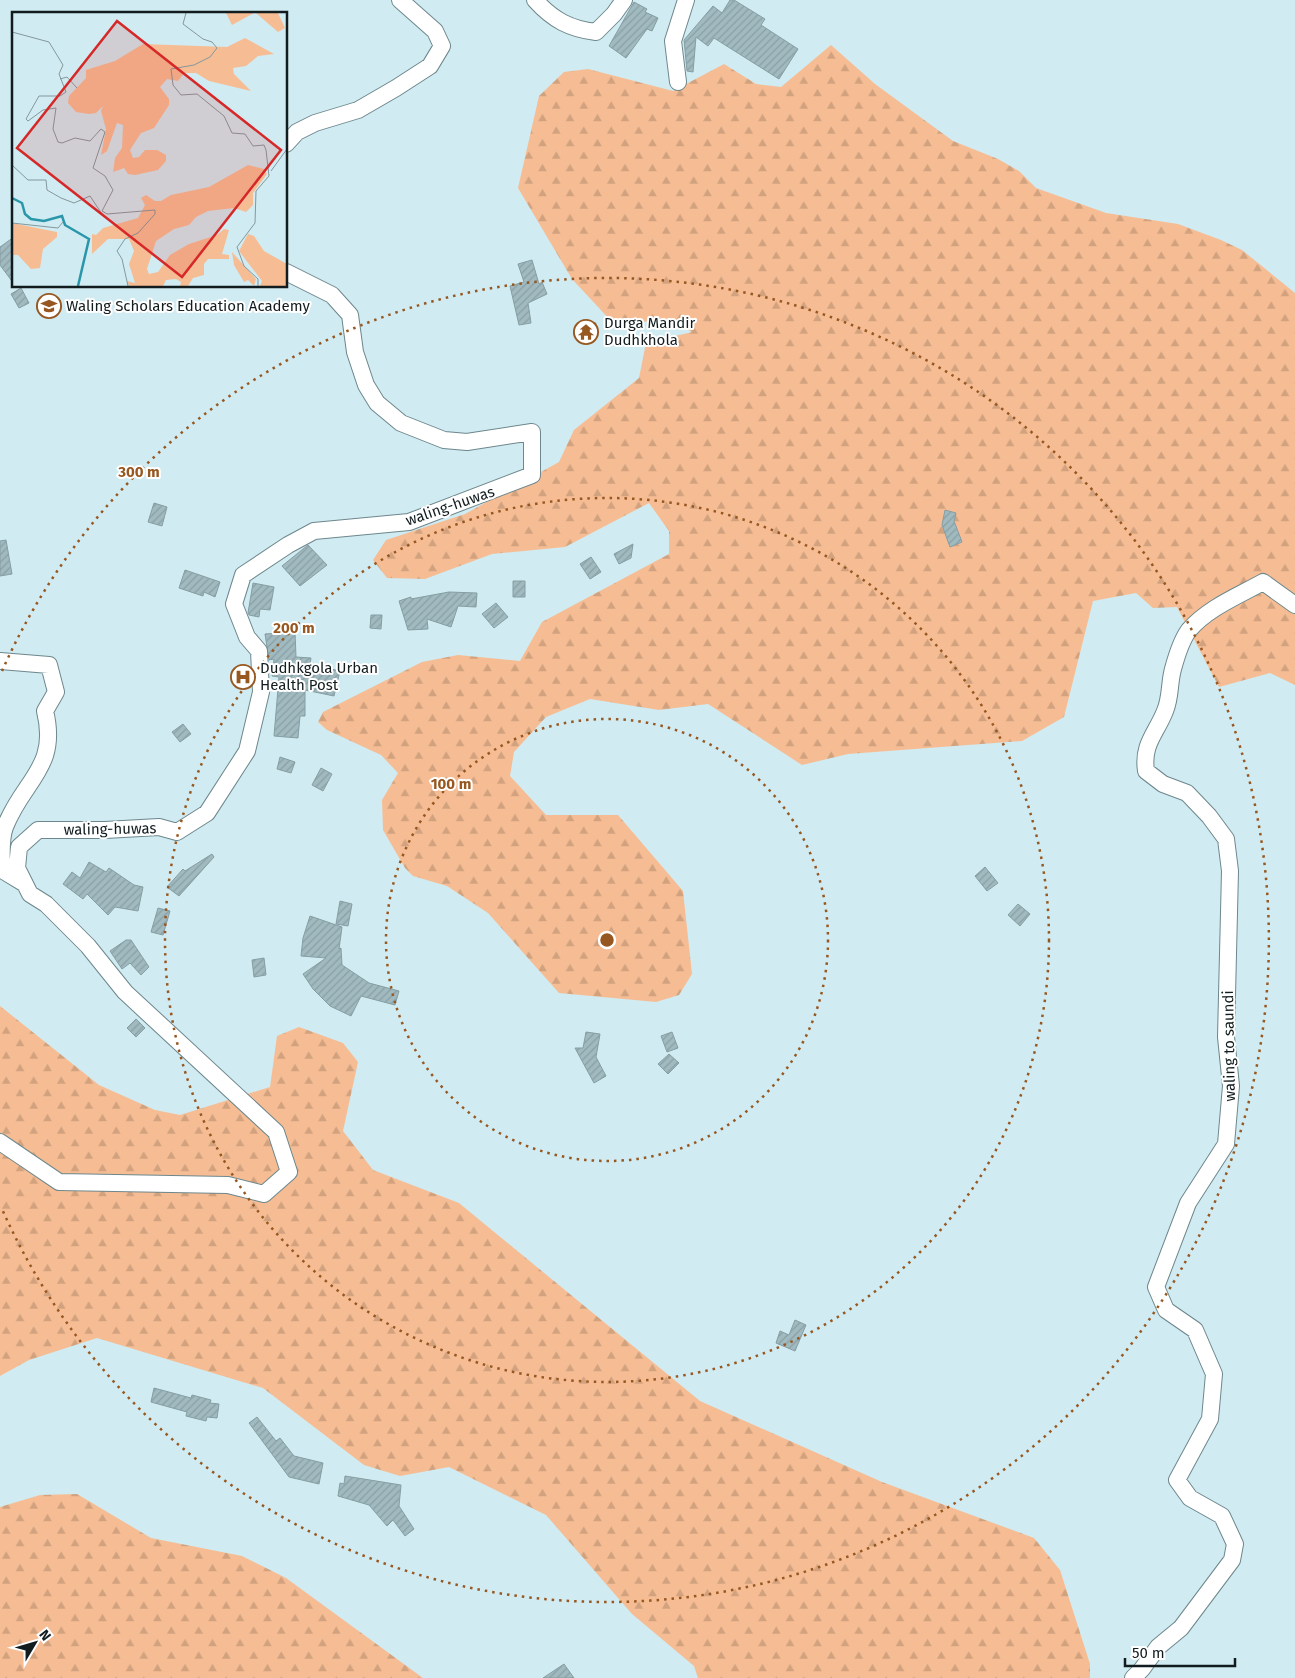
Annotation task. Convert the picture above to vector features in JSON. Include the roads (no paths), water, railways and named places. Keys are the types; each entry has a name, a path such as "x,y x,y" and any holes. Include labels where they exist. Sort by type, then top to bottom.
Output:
{"street":[{"path":"288,142 297,132 316,123 358,110 430,66 442,46 439,38 435,31 400,0"},
{"path":"535,0 545,12 575,29 596,32 624,0"},
{"path":"678,82 673,41 686,0"},
{"name":"waling-huwas","path":"0,1142 59,1182 228,1185 264,1194 289,1172 276,1132 125,992 88,946 46,904 30,894 16,868 20,847 38,830 105,830 159,827 177,832 207,813 217,801 247,751 261,692 259,651 247,637 234,604 243,575 288,544 314,531 408,522 532,475 532,432 467,442 444,440 408,426 389,413 377,403 366,385 355,352 350,315 332,295 288,273"},
{"name":"waling to saundi","path":"1133,1678 1142,1669 1158,1646 1181,1628 1217,1581 1232,1560 1235,1544 1222,1516 1190,1498 1177,1480 1210,1419 1214,1374 1195,1330 1166,1310 1156,1287 1188,1203 1226,1144 1231,1086 1226,1037 1230,871 1226,839 1209,816 1187,793 1163,784 1146,771 1144,760 1147,745 1162,720 1170,698 1172,671 1188,631 1213,609 1263,582 1295,605"},
{"path":"0,661 49,665 56,692 45,711 50,729 47,755 5,827 2,844 2,870 25,884"}],"place":[{"name":"Waling Scholars Education Academy","path":"49,306"},
{"name":"Durga Mandir Dudhkhola","path":"586,332"},
{"name":"Dudhkgola Urban Health Post","path":"243,677"}]}
